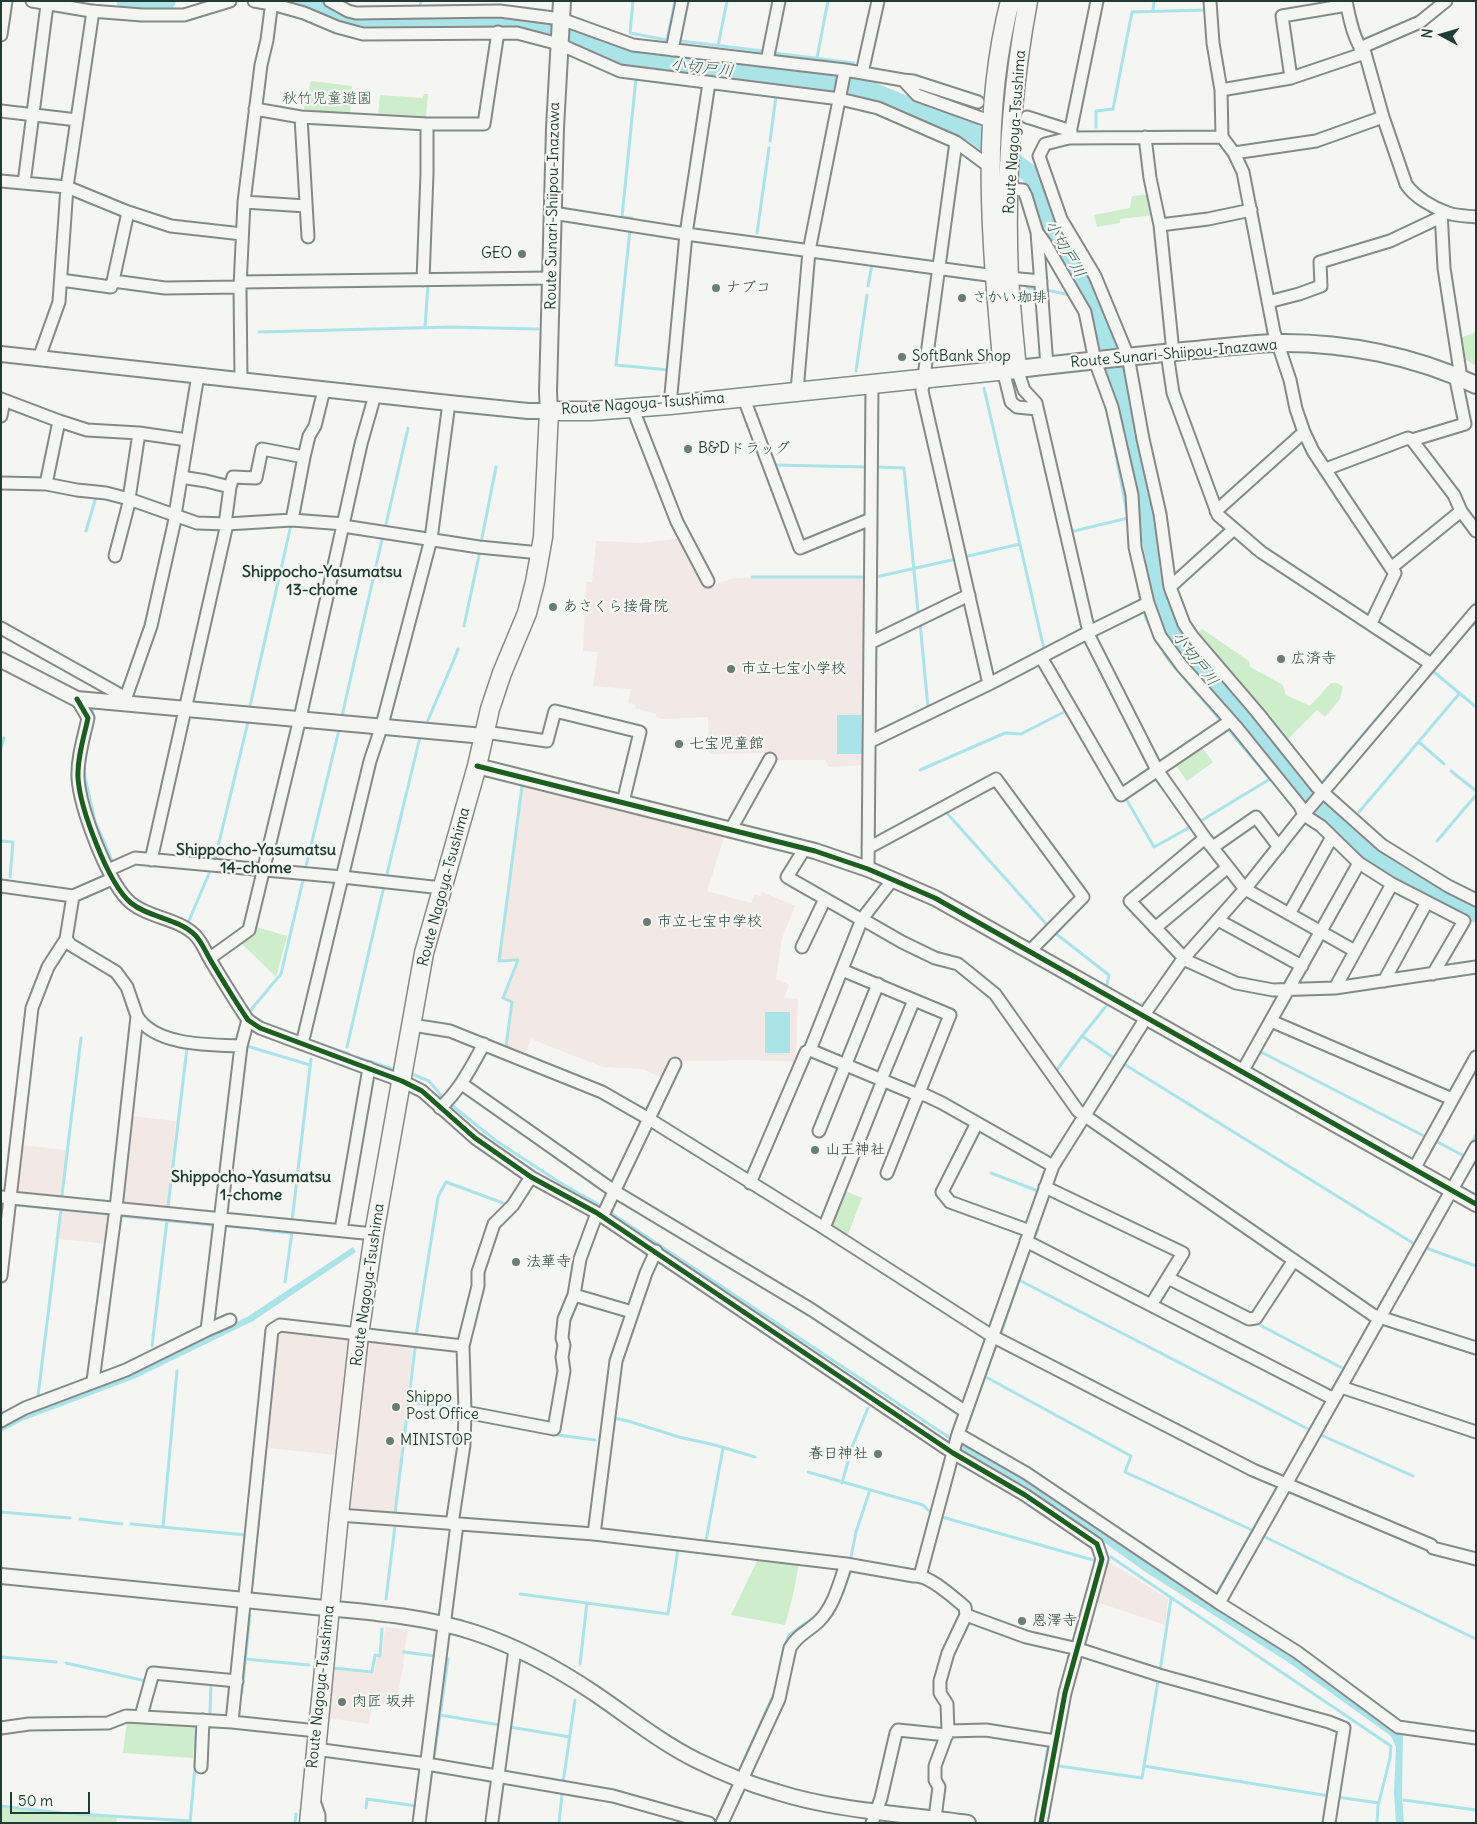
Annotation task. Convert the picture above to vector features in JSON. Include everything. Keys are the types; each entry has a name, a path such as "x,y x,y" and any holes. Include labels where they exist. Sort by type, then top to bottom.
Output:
{"main road":[{"name":"Route Sunari-Shiipou-Inazawa","path":"550,411 548,392 554,128 562,1"},
{"name":"Route Nagoya-Tsushima","path":"308,1823 359,1335 374,1234 424,953 502,673 527,613 535,582 543,536 550,411 591,411 670,405 1010,370 990,164 1000,54 1010,1"},
{"name":"Route Nagoya-Tsushima","path":"1002,277 1011,142 1021,39 1028,1"},
{"name":"Route Sunari-Shiipou-Inazawa","path":"1010,370 1278,343 1309,344 1378,353 1415,362 1464,379"}],"street":[{"path":"1,35 6,1"},
{"path":"32,1 47,5 91,8 134,15 184,14 230,1"},
{"path":"254,1 272,2 337,27 363,34 517,32 559,43 620,71 840,98 878,108 956,142 990,164"},
{"path":"330,1 356,13 414,7 500,6 561,22 633,45 913,81 978,102"},
{"path":"672,50 682,1"},
{"path":"767,61 779,1"},
{"path":"862,74 878,1"},
{"path":"1070,135 1097,1"},
{"path":"1210,1 1213,43 1220,90 1222,137 1234,154 1243,172 1274,332 1290,380 1296,409 1313,451 1395,573 1371,623"},
{"path":"1220,90 1291,78 1362,51 1420,22 1446,1"},
{"path":"241,380 240,285 244,202 261,65 267,40 272,2"},
{"path":"1291,78 1282,16 1347,3 1406,184 1410,191 1441,213"},
{"path":"24,183 47,5"},
{"path":"39,358 59,302 67,187 91,8"},
{"path":"255,109 302,118 427,124 484,124 498,32"},
{"path":"797,391 809,251 845,72"},
{"path":"903,80 917,95 992,126"},
{"path":"670,405 686,234 709,83"},
{"path":"1,111 77,120"},
{"path":"1027,117 1070,135 1222,137"},
{"path":"1234,154 1316,141 1383,117"},
{"path":"302,118 308,237"},
{"path":"424,280 428,174 427,124"},
{"path":"1070,135 1045,144 1039,156 1061,219 1095,276 1126,357 1160,514 1170,587 1184,624 1321,794 1382,845 1448,886 1476,900"},
{"path":"1145,137 1150,178 1160,225 1172,392 1218,515 1261,552 1431,664"},
{"path":"956,142 922,391 989,684"},
{"path":"1,181 67,187 128,212 172,226 242,234"},
{"path":"1009,182 1022,190 1026,196 1037,232 1047,366"},
{"path":"244,202 306,206"},
{"path":"1160,225 1208,219 1251,210"},
{"path":"61,280 111,287 128,212"},
{"path":"553,213 686,234 938,269 1041,281"},
{"path":"1326,469 1408,438 1412,440 1470,424 1444,268 1441,213"},
{"path":"1268,302 1321,286 1320,262 1390,241 1441,213 1476,217"},
{"path":"1037,232 1085,312 1097,360 1112,407 1132,496 1136,547 1148,603 1160,636 1170,652 1230,721 1305,814 1322,826 1359,863 1392,884 1476,926"},
{"path":"113,281 165,288 552,278"},
{"path":"1,354 449,403 528,411 550,411"},
{"path":"1010,370 1011,402 1017,407 1037,409"},
{"path":"1010,370 1024,390 1033,398 1037,409 1088,632 1157,770 1209,843 1245,889 1355,951"},
{"path":"125,701 151,626 176,515 198,375"},
{"path":"868,869 872,383"},
{"path":"292,520 309,436 315,426 324,390"},
{"path":"212,956 249,930 300,718 361,444 375,395"},
{"path":"743,396 800,548 871,519"},
{"path":"1,416 3,400 87,430 139,433 187,440"},
{"path":"303,1040 370,761 382,726 431,539 449,403"},
{"path":"636,408 636,417 677,522 708,581"},
{"path":"46,484 59,421"},
{"path":"1216,511 1304,432"},
{"path":"115,556 130,499 139,433"},
{"path":"1412,440 1454,495 1460,511 1476,531"},
{"path":"151,860 226,524 233,477 256,478 262,449 304,458"},
{"path":"181,476 206,480 230,488"},
{"path":"1,483 46,484 106,493 130,499 196,523 226,524 292,520 343,525 479,546 540,553"},
{"path":"1392,568 1460,511"},
{"path":"1170,587 1234,529"},
{"path":"870,643 969,595"},
{"path":"869,742 989,684 1148,603"},
{"path":"920,1576 966,1412 1053,1166 1183,959 1245,889 1321,794 1476,611"},
{"path":"1,628 125,701"},
{"path":"1041,657 1121,795 1230,721"},
{"path":"1,660 83,700 125,701 186,709 547,741 555,711 640,732 622,802"},
{"path":"83,700 88,718 78,765 78,779 88,821 110,875 118,889 132,904 184,927 198,938 212,956 248,1020 260,1028 303,1040 402,1081 445,1104 475,1138 530,1177 603,1212 656,1251 956,1443 1025,1495 1096,1544 1102,1559 1065,1693 1042,1823"},
{"path":"731,829 770,759"},
{"path":"477,766 805,848 892,879 935,898 1476,1204"},
{"path":"868,848 996,779 1083,897 1029,952"},
{"path":"1279,847 1256,817 1209,843 1130,901 1183,959 1236,983 1273,990 1334,988 1476,967"},
{"path":"1290,914 1332,837"},
{"path":"805,848 787,877 902,942 935,958 958,964 968,971 994,994 1078,1111 1373,1315 1476,1348"},
{"path":"1,886 73,896 135,858 442,888"},
{"path":"1242,1072 1359,863"},
{"path":"1155,928 1228,867"},
{"path":"750,1183 806,1052 810,1050 862,920 892,879"},
{"path":"1334,988 1392,884"},
{"path":"1,1276 6,1198 32,1008 48,967 66,939 73,896"},
{"path":"802,947 825,899"},
{"path":"1384,981 1427,902"},
{"path":"1218,920 1302,966"},
{"path":"1433,974 1464,921"},
{"path":"66,939 71,945 116,972 127,987 137,1016 146,1026 179,1040 201,1045 241,1046"},
{"path":"842,970 950,1015 887,1173"},
{"path":"819,1131 878,984"},
{"path":"824,1228 914,1000"},
{"path":"94,1381 116,1208 137,1016"},
{"path":"207,1330 241,1046 244,1028 248,1020"},
{"path":"1271,1021 1452,1099"},
{"path":"412,1025 450,1031 586,1085 649,1120 824,1228 992,1336 1245,1466 1431,1545 1433,1548 1476,1559"},
{"path":"445,1104 462,1084 484,1044"},
{"path":"810,1050 918,1095 925,1095 942,1103 1053,1166"},
{"path":"1414,1169 1476,1057"},
{"path":"465,1412 554,1429 564,1371 562,1357 564,1344 562,1338 564,1319 574,1295 580,1259 675,1064"},
{"path":"341,1230 369,1068"},
{"path":"462,1084 614,1191 812,1310 966,1412"},
{"path":"977,1123 942,1192 950,1202 1028,1236 1151,1305 1334,1399"},
{"path":"1219,1604 1476,1147"},
{"path":"419,1823 446,1624 464,1445 463,1346 478,1286 478,1272 494,1224 514,1205 530,1177"},
{"path":"1045,1187 1183,1253 1151,1305"},
{"path":"6,1198 374,1234"},
{"path":"594,1534 616,1361 646,1273 656,1251"},
{"path":"1168,1278 1249,1319 1256,1318 1294,1260"},
{"path":"574,1295 632,1312"},
{"path":"1,1421 25,1408 126,1370 230,1320"},
{"path":"232,1722 272,1330 280,1325 463,1346"},
{"path":"1340,1387 1476,1432"},
{"path":"956,1443 1026,1473 1219,1604 1296,1652 1398,1728 1476,1738"},
{"path":"339,1515 594,1534 846,1564 920,1576 944,1590 965,1607 966,1615 948,1653 938,1690 947,1704 947,1733 935,1766 935,1780 939,1787 932,1819"},
{"path":"722,1823 779,1700 790,1648 794,1640 818,1622 828,1609 846,1564"},
{"path":"1,1576 417,1618 446,1624 478,1634 514,1649 562,1673 650,1733 694,1759 742,1780 778,1793 875,1817 932,1819 968,1823"},
{"path":"966,1615 1026,1637 1078,1649 1159,1675 1344,1728 1329,1823"},
{"path":"492,1821 514,1649"},
{"path":"141,1716 153,1673 237,1681"},
{"path":"1,1728 29,1724 108,1723 126,1716 141,1716 232,1722 317,1731"},
{"path":"201,1767 203,1720"},
{"path":"875,1817 898,1730 947,1733 986,1730 1055,1741"},
{"path":"315,1749 427,1764 613,1796 710,1823"},
{"path":"311,1794 319,1815 319,1823"}],"shaded area":[{"name":"市立七宝小学校","path":"682,538 707,587 734,578 867,577 866,765 829,767 825,760 774,760 763,753 709,754 708,717 662,719 656,717 656,714 635,708 636,705 628,703 631,689 593,686 598,652 583,651 586,582 592,582 596,541 642,543"},
{"name":"市立七宝中学校","path":"523,785 725,834 707,891 751,903 755,894 760,896 762,892 795,906 782,938 776,979 789,985 784,998 798,999 796,1062 757,1060 670,1061 664,1079 643,1069 603,1067 531,1039 524,1056 506,1049 512,1002 503,998 519,959 500,960"},
{"path":"130,1116 176,1121 167,1210 123,1206 120,1201"},
{"path":"19,1145 67,1150 62,1197 16,1193"},
{"path":"62,1210 110,1215 107,1244 59,1239"},
{"path":"282,1331 344,1338 348,1341 336,1455 268,1448 278,1334"},
{"path":"371,1341 413,1346 394,1516 356,1513 349,1507 366,1345"},
{"path":"1109,1562 1168,1599 1165,1625 1097,1602"},
{"path":"385,1627 407,1630 403,1668 395,1707 372,1704 369,1724 327,1718 331,1669 374,1674 377,1657 382,1657"}],"green space":[{"name":"秋竹児童遊園","path":"311,81 352,86 350,117 303,112"},
{"path":"424,94 428,94 426,118 378,116 380,95 423,98"},
{"path":"1151,194 1156,215 1120,219 1120,223 1097,227 1094,215 1130,208 1132,196"},
{"path":"1476,330 1476,366 1461,357 1458,339"},
{"path":"1202,629 1249,661 1250,667 1283,685 1286,695 1310,706 1331,683 1337,683 1343,687 1340,699 1325,717 1317,710 1285,742 1194,635"},
{"path":"1200,745 1213,762 1187,781 1174,763"},
{"path":"253,926 287,936 276,977 239,941"},
{"path":"841,1189 862,1198 847,1237 828,1225"},
{"path":"759,1557 799,1563 785,1625 731,1615"},
{"path":"127,1720 195,1724 193,1758 123,1753"},
{"path":"1,1807 117,1817 116,1823 1,1823"}],"water":[{"path":"837,715 861,715 862,754 837,754"},
{"path":"765,1012 790,1012 790,1053 765,1053"},
{"path":"353,1247 356,1252 253,1321 136,1378 22,1421 1,1432 1,1425 24,1413 127,1374 247,1317"},
{"path":"960,1441 1033,1483 1145,1562 1295,1658 1403,1735 1402,1795 1404,1823 1396,1823 1394,1793 1396,1747 1391,1736 1288,1662 1144,1571 1028,1488 958,1448"}],"waterway":[{"name":"小切戸川","path":"126,1 166,1"},
{"name":"小切戸川","path":"298,1 342,19 365,24 501,21 534,25 632,59 854,86 973,133 1033,176 1051,230 1088,289 1108,341 1142,487 1164,607 1170,626 1183,648 1317,807 1374,856 1402,875 1476,913"},
{"path":"419,10 421,1"},
{"path":"633,1 630,33 667,40 675,1"},
{"path":"718,46 727,1"},
{"path":"817,58 828,1"},
{"path":"1153,11 1154,1"},
{"path":"1096,127 1096,111 1113,109 1132,12 1205,10"},
{"name":"小切戸川","path":"418,16 418,23"},
{"path":"681,41 763,51"},
{"path":"774,53 854,63"},
{"name":"小切戸川","path":"778,82 779,77"},
{"path":"632,220 632,218 622,217 636,78"},
{"path":"770,141 776,96"},
{"path":"757,233 769,148"},
{"path":"630,229 616,365 669,370"},
{"path":"868,286 872,264"},
{"path":"922,272 929,273"},
{"path":"945,275 976,280"},
{"path":"425,327 428,284"},
{"path":"1027,288 1037,289"},
{"name":"小切戸川","path":"1080,290 1088,289"},
{"path":"1047,290 1070,295"},
{"path":"856,371 867,295"},
{"path":"259,332 450,327 538,329"},
{"path":"984,388 1044,649"},
{"path":"1103,398 1109,418 1128,519"},
{"path":"385,529 408,428"},
{"path":"773,465 867,467"},
{"path":"481,543 496,467"},
{"path":"877,467 904,468 918,612"},
{"path":"86,531 96,497"},
{"name":"小切戸川","path":"1141,518 1147,516"},
{"path":"1070,532 1128,518"},
{"path":"250,706 291,525 288,525"},
{"path":"342,716 383,535"},
{"path":"964,557 1020,544"},
{"path":"464,626 480,551"},
{"path":"876,577 956,559"},
{"path":"1136,575 1140,598"},
{"path":"752,577 867,577"},
{"path":"1433,653 1476,602"},
{"path":"1145,616 1153,633"},
{"path":"920,622 928,708"},
{"path":"1156,639 1167,658 1221,721"},
{"path":"427,723 458,649"},
{"path":"1434,672 1476,707"},
{"path":"1359,812 1459,694"},
{"path":"1321,784 1390,703"},
{"path":"90,705 93,718"},
{"path":"920,770 1005,733 1021,734 1066,711"},
{"path":"215,859 248,722"},
{"path":"1199,822 1270,779 1228,729"},
{"path":"306,866 339,730"},
{"path":"386,878 420,737"},
{"path":"1,748 4,738"},
{"path":"1419,742 1444,764"},
{"path":"87,746 84,765 85,777 95,821 113,863"},
{"name":"小切戸川","path":"1279,770 1282,767"},
{"path":"1451,771 1476,791"},
{"path":"506,1046 512,1002 503,998 518,960 499,961 522,786"},
{"path":"1437,841 1476,795"},
{"path":"1125,797 1154,847 1192,826"},
{"path":"945,811 1048,926"},
{"path":"1,841 13,842 10,877"},
{"path":"188,923 210,871"},
{"path":"249,1012 281,974 303,880"},
{"path":"347,1047 384,886"},
{"path":"1055,933 1109,975 1106,989"},
{"path":"1107,1005 1082,1036 1114,1058"},
{"path":"288,1033 349,1054"},
{"path":"1056,1071 1082,1036"},
{"path":"62,1195 81,1038"},
{"path":"247,1046 310,1065"},
{"path":"168,1207 187,1048"},
{"path":"1261,1052 1426,1137"},
{"path":"356,1057 393,1069"},
{"path":"292,1221 311,1059"},
{"path":"1124,1064 1416,1245"},
{"path":"412,1074 429,1081 444,1099"},
{"path":"449,1103 495,1140 559,1182 603,1207"},
{"path":"1451,1179 1476,1135"},
{"path":"1434,1140 1464,1156"},
{"path":"991,1173 1038,1191 1027,1223"},
{"path":"416,1336 438,1197 446,1182 503,1203"},
{"path":"1378,1309 1442,1195"},
{"path":"15,1205 108,1214"},
{"path":"38,1396 61,1209"},
{"path":"608,1211 953,1440"},
{"path":"122,1216 213,1225"},
{"path":"152,1346 167,1220"},
{"path":"226,1226 249,1228"},
{"path":"1034,1239 1038,1229"},
{"path":"260,1230 291,1233"},
{"path":"285,1282 292,1232"},
{"path":"1426,1248 1476,1266"},
{"path":"1029,1252 1019,1280 1310,1430"},
{"path":"1000,1336 1019,1280"},
{"path":"1331,1392 1371,1321"},
{"path":"1256,1323 1344,1369"},
{"path":"966,1430 996,1345"},
{"path":"395,1514 415,1348"},
{"path":"163,1527 177,1371"},
{"path":"984,1376 1131,1456 1125,1472 1254,1531"},
{"path":"408,1402 460,1408"},
{"path":"842,1483 852,1447 868,1408"},
{"path":"614,1418 755,1457"},
{"path":"252,1586 267,1430"},
{"path":"558,1430 558,1435 595,1440"},
{"path":"1321,1435 1413,1476"},
{"path":"706,1541 723,1448"},
{"path":"808,1472 923,1505 930,1512"},
{"path":"1217,1593 1276,1489"},
{"path":"851,1557 856,1532 870,1490"},
{"path":"1,1512 70,1518"},
{"path":"942,1517 1093,1560"},
{"path":"80,1519 122,1524"},
{"path":"131,1524 246,1535"},
{"path":"386,1599 395,1526"},
{"path":"1263,1536 1476,1639"},
{"path":"520,1594 668,1614 678,1549"},
{"path":"1111,1557 1391,1746 1390,1758 1378,1806 1377,1823"},
{"path":"841,1593 843,1593 851,1570"},
{"path":"780,1669 784,1647 789,1635 820,1613 832,1591"},
{"path":"1160,1671 1171,1599"},
{"path":"580,1664 587,1603"},
{"path":"242,1692 250,1615"},
{"path":"333,1668 372,1672 375,1655 380,1656 382,1629"},
{"path":"404,1652 435,1656"},
{"path":"1,1657 56,1662"},
{"path":"434,1758 448,1659 444,1658"},
{"path":"245,1659 309,1665"},
{"path":"66,1663 146,1681 148,1670 151,1670"},
{"path":"1059,1766 1142,1778 1158,1681"},
{"path":"210,1714 211,1682"},
{"path":"743,1762 776,1689"},
{"path":"563,1783 575,1700"},
{"path":"440,1715 500,1725"},
{"path":"510,1727 570,1737"},
{"path":"190,1823 196,1730"},
{"path":"1036,1819 1048,1747"},
{"path":"1144,1766 1329,1796"},
{"path":"425,1823 431,1774"},
{"path":"559,1823 562,1794"},
{"path":"717,1820 729,1794"},
{"path":"1337,1797 1379,1803"},
{"path":"366,1808 367,1799 417,1806"},
{"path":"1404,1800 1476,1810"},
{"path":"1,1806 62,1813 190,1821"},
{"path":"295,1823 296,1814"}],"cycle path":[{"path":"77,699 88,718 79,763 78,778 80,791 97,845 113,880 122,893 138,908 172,921 195,935 248,1020 260,1028 402,1081 422,1091 475,1138 531,1177 597,1213 953,1453 1025,1495 1097,1544 1102,1559 1065,1693 1041,1823"},
{"path":"477,766 815,851 868,869 935,898 1476,1204"}],"place":[{"name":"GEO","path":"522,254"},
{"name":"ナブコ","path":"716,288"},
{"name":"さかい珈琲","path":"962,298"},
{"name":"SoftBank Shop","path":"902,357"},
{"name":"B&Dドラッグ","path":"688,449"},
{"name":"あさくら接骨院","path":"553,607"},
{"name":"広済寺","path":"1281,659"},
{"name":"市立七宝小学校","path":"731,669"},
{"name":"七宝児童館","path":"679,744"},
{"name":"市立七宝中学校","path":"647,922"},
{"name":"山王神社","path":"815,1150"},
{"name":"法華寺","path":"516,1262"},
{"name":"Shippo Post Office","path":"396,1407"},
{"name":"MINISTOP","path":"390,1441"},
{"name":"春日神社","path":"878,1454"},
{"name":"恩澤寺","path":"1022,1621"},
{"name":"肉匠 坂井","path":"342,1702"}],"district":[{"name":"Shippocho-Yasumatsu 13-chome","path":"322,581"},
{"name":"Shippocho-Yasumatsu 14-chome","path":"256,859"},
{"name":"Shippocho-Yasumatsu 1-chome","path":"251,1186"}]}
